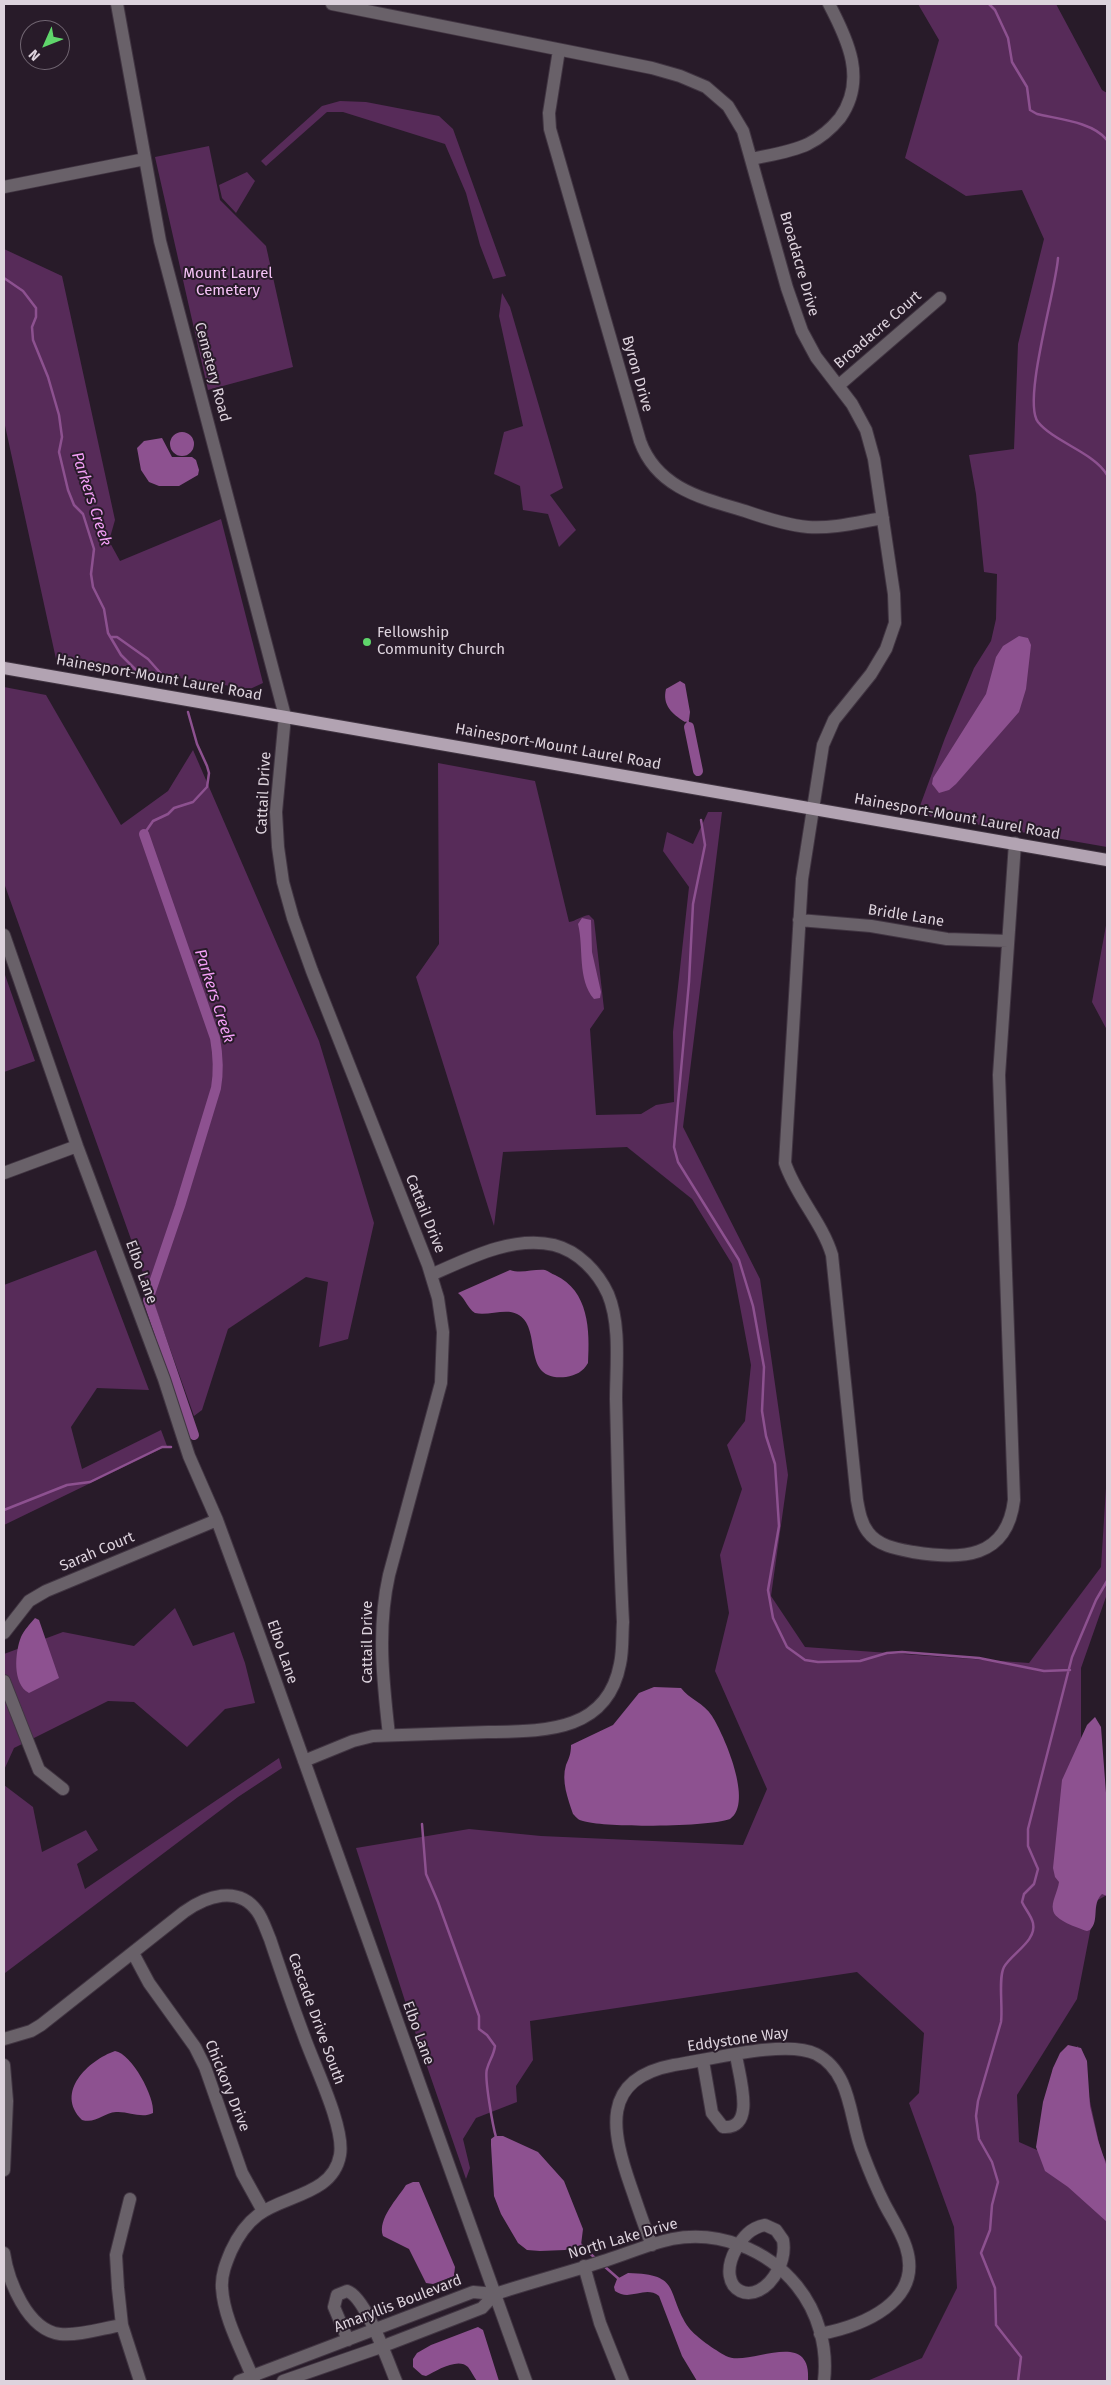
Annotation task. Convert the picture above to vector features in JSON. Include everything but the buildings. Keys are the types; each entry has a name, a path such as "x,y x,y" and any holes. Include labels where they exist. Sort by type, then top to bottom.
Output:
{"main road":[{"name":"Hainesport-Mount Laurel Road","path":"4,668 1107,860"}],"street":[{"name":"Cemetery Road","path":"117,4 160,241 285,716"},
{"name":"Broadacre Drive","path":"332,4 659,70 680,76 706,88 728,106 737,118 752,159 787,288 802,331 816,357 852,404 866,430 874,459 883,518 894,594 895,623 879,662 843,708 822,745 802,878 785,1163 789,1174 827,1239 832,1255 859,1513 868,1532 876,1540 896,1549 934,1555 960,1556 985,1550 1002,1535 1009,1525 1013,1506 1015,1486 1000,1075 1016,843"},
{"path":"752,159 799,148 818,139 836,122 849,102 854,77 852,58 841,27 830,4"},
{"name":"Byron Drive","path":"560,50 549,113 550,129 640,441 650,463 668,481 691,495 786,523 821,527 883,518"},
{"path":"4,187 145,159"},
{"name":"Broadacre Court","path":"838,386 940,298"},
{"name":"Cattail Drive","path":"285,716 276,812 278,847 288,900 318,989 431,1275 438,1298 443,1332 443,1366 438,1400 402,1524 383,1607 382,1637 389,1735"},
{"name":"Bridle Lane","path":"800,920 871,926 947,939 1008,941"},
{"name":"Elbo Lane","path":"4,935 77,1146 164,1379 189,1456 217,1520 526,2381"},
{"path":"4,1173 77,1146"},
{"path":"304,1761 352,1741 373,1736 536,1731 563,1727 587,1716 605,1699 618,1676 622,1650 615,1336 612,1308 608,1295 594,1273 576,1255 565,1249 542,1243 506,1246 431,1275"},
{"name":"Sarah Court","path":"4,1633 29,1601 46,1591 217,1520"},
{"path":"4,1681 39,1770 63,1789"},
{"name":"Cascade Drive South","path":"4,2039 31,2031 41,2025 193,1905 212,1896 233,1896 252,1904 263,1920 332,2113 341,2145 337,2166 323,2183 263,2211 250,2222 237,2239 228,2258 222,2278 223,2296 253,2379"},
{"name":"Chickory Drive","path":"133,1953 149,1984 184,2030 200,2057 242,2173 263,2211"},
{"name":"Eddystone Way","path":"652,2244 635,2200 616,2133 616,2112 626,2091 642,2076 663,2067 776,2048 798,2048 817,2055 832,2068 844,2084 858,2140 872,2178 906,2247 909,2268 907,2278 890,2305 864,2322 820,2334"},
{"path":"703,2060 712,2113 722,2127 731,2128 738,2124 743,2116 744,2107 736,2055"},
{"path":"4,2065 7,2102 4,2170"},
{"path":"130,2199 116,2255 122,2325 140,2381"},
{"path":"764,2225 770,2226 784,2240 784,2253 779,2267 768,2284 757,2292 744,2293 737,2291 730,2278 729,2271 732,2257 739,2245 753,2229 764,2225"},
{"name":"North Lake Drive","path":"495,2294 652,2244 697,2236 739,2245 762,2255 779,2267 794,2282 810,2304 820,2334 824,2359 824,2381"},
{"path":"4,2253 7,2269 19,2300 41,2324 59,2334 122,2325"},
{"path":"584,2266 600,2323 623,2381"},
{"path":"348,2340 334,2307 337,2295 342,2291 353,2292 358,2296 375,2330 396,2381"},
{"name":"Amaryllis Boulevard","path":"239,2381 253,2379 473,2292 495,2294"},
{"path":"283,2381 381,2347 482,2308 495,2294"}],"green space":[{"path":"918,4 1056,4 1102,90 1107,93 1107,847 917,814 945,738 974,668 991,641 996,619 997,574 984,572 976,494 969,455 1014,449 1018,344 1044,239 1022,190 966,196 905,158 939,40"},
{"path":"340,101 366,102 439,116 453,129 506,276 493,279 480,245 466,193 445,144 343,112 327,112 266,166 261,161 322,106"},
{"name":"Mount Laurel Cemetery","path":"209,146 220,200 266,246 293,367 208,390 155,157"},
{"path":"247,172 255,181 236,213 222,198 219,185"},
{"path":"4,249 62,276 115,520 109,541 120,561 221,519 263,683 250,689 56,659 4,421"},
{"path":"502,293 510,307 563,488 550,495 576,530 559,547 548,514 523,510 520,486 494,474 504,432 523,426 499,316"},
{"path":"4,687 46,695 121,825 168,791 193,750 319,1041 374,1223 348,1339 319,1347 328,1282 306,1277 228,1329 202,1410 194,1416 4,883"},
{"path":"438,763 535,781 569,922 589,915 594,920 604,1009 590,1029 596,1115 641,1114 656,1105 674,1102 673,1032 689,887 663,851 667,832 693,844 708,812 722,812 683,1127 760,1279 788,1475 771,1596 805,1647 1029,1663 1101,1567 1107,1472 1107,1594 1081,1668 1081,1736 1107,1895 1096,1901 1077,1999 1017,2095 1019,2142 1037,2150 1053,2068 1078,2046 1101,2152 1107,2163 1107,2381 867,2381 922,2358 957,2288 954,2227 909,2103 919,2093 924,2033 857,1972 530,2021 533,2060 516,2086 517,2102 476,2118 463,2139 470,2168 466,2179 413,2026 356,1848 469,1829 541,1836 743,1845 767,1789 715,1671 729,1613 720,1555 742,1489 727,1445 745,1421 751,1365 732,1264 692,1199 627,1147 503,1152 494,1226 416,977 439,944"},
{"path":"1107,920 1107,1030 1092,1002"},
{"path":"4,972 35,1061 4,1072"},
{"path":"96,1250 149,1390 97,1388 71,1427 82,1469 161,1430 167,1446 4,1525 4,1285"},
{"path":"175,1608 193,1646 234,1632 245,1663 255,1703 225,1709 187,1747 134,1702 108,1701 14,1748 4,1770 4,1654 63,1632 134,1646"},
{"path":"279,1758 282,1768 238,1797 5,1973 4,1785 33,1807 42,1852 86,1830 98,1850 77,1864 85,1889"}],"shaded area":[{"path":"182,432 191,435 194,444 191,453 182,456 173,453 170,444 173,435"},
{"path":"162,438 172,457 192,457 196,460 199,470 198,475 179,486 159,486 149,482 141,470 137,448 144,441"},
{"path":"1019,636 1028,638 1031,645 1026,689 1019,712 956,784 949,790 939,793 932,784 933,778 986,694 996,657 1003,646"},
{"path":"680,681 685,684 690,712 689,720 685,722 669,709 665,700 666,689"},
{"path":"582,918 591,920 592,952 601,992 600,998 594,999 585,982 578,924"},
{"path":"510,1270 518,1272 545,1270 566,1282 575,1291 585,1313 588,1338 588,1363 581,1371 566,1377 552,1376 542,1371 537,1363 525,1321 513,1312 475,1313 458,1293"},
{"path":"35,1618 39,1620 59,1678 29,1693 20,1683 17,1675 16,1659 21,1637 25,1629"},
{"path":"654,1687 681,1688 712,1716 729,1753 738,1784 739,1799 737,1811 730,1819 701,1824 633,1826 594,1823 580,1820 573,1814 564,1777 571,1745 613,1725 639,1693"},
{"path":"1095,1717 1101,1727 1107,1806 1107,1896 1102,1894 1099,1898 1095,1922 1090,1930 1087,1931 1067,1923 1054,1914 1053,1904 1059,1882 1055,1877 1053,1868 1062,1780 1087,1725"},
{"path":"1068,2045 1081,2048 1087,2061 1090,2106 1107,2167 1107,2222 1068,2187 1045,2171 1036,2147 1043,2102 1053,2068 1060,2053"},
{"path":"115,2051 122,2054 128,2060 141,2077 153,2106 153,2113 139,2115 116,2112 91,2121 82,2120 74,2109 72,2099 73,2088 78,2078 86,2069 105,2055"},
{"path":"495,2136 503,2136 538,2152 564,2181 583,2229 581,2245 565,2250 540,2251 527,2250 518,2243 501,2214 494,2196 491,2139"},
{"path":"419,2182 455,2267 454,2276 433,2284 426,2283 409,2249 383,2236 383,2223 389,2209 406,2185"},
{"path":"628,2273 645,2274 657,2277 665,2282 670,2288 682,2316 692,2332 726,2356 736,2358 790,2352 800,2356 807,2365 808,2381 697,2381 682,2356 659,2296 648,2292 626,2295 615,2291 614,2287 617,2279"},
{"path":"478,2327 483,2330 499,2381 477,2381 468,2367 459,2363 441,2368 426,2376 413,2367 413,2359 417,2353 431,2345"}],"waterway":[{"path":"989,4 995,10 1008,38 1012,62 1027,87 1030,110 1037,114 1084,125 1101,134 1107,140"},
{"path":"1058,258 1037,369 1034,410 1038,422 1045,429 1093,460 1107,475"},
{"name":"Parkers Creek","path":"4,278 23,291 36,308 36,317 32,327 33,340 48,377 59,415 62,437 59,452 68,490 74,505 83,514 94,549 91,574 93,587 104,609 108,633 121,655 139,673"},
{"name":"Parkers Creek","path":"111,637 117,637 148,659 171,685"},
{"name":"Parkers Creek","path":"144,834 153,821 168,814 174,808 193,802 207,787 209,773 197,744 188,712"},
{"path":"687,719 689,727"},
{"path":"689,727 698,771"},
{"path":"701,820 705,845 693,904 689,982 674,1147 678,1162 739,1260 753,1306 764,1367 762,1411 766,1436 775,1464 779,1526 768,1590 773,1618 787,1647 805,1660 818,1662 860,1661 887,1653 902,1652 979,1658 1044,1671 1070,1670"},
{"name":"Parkers Creek","path":"144,834 215,1038 217,1057 218,1075 216,1088 180,1206 148,1300 194,1435"},
{"name":"Parkers Creek","path":"4,1510 67,1485 90,1482 162,1447 171,1447"},
{"path":"1018,2381 1021,2357 996,2325 995,2288 981,2253 990,2230 992,2205 998,2182 992,2162 979,2139 976,2116 978,2101 1001,2022 1002,1972 1008,1962 1028,1941 1033,1929 1032,1920 1022,1902 1024,1894 1034,1884 1038,1869 1028,1846 1028,1829 1072,1657 1096,1600 1107,1581"},
{"path":"422,1824 426,1874 479,2016 479,2029 487,2035 495,2046 486,2074 496,2137"},
{"path":"580,2244 596,2259"},
{"path":"604,2266 620,2280"}],"place":[{"name":"Fellowship Community Church","path":"367,642"}]}
